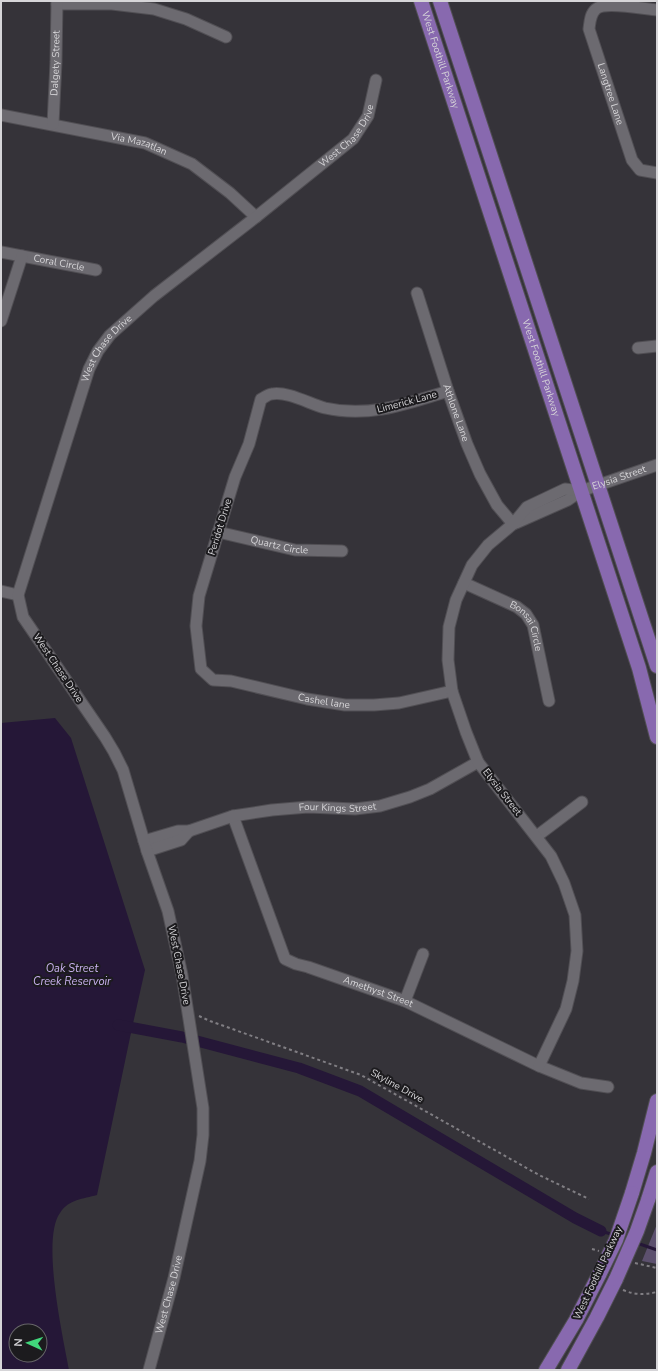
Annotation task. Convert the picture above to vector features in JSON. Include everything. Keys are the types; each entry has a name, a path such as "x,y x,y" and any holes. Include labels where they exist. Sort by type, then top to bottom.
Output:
{"main road":[{"name":"West Foothill Parkway","path":"420,1 639,668 657,737"},
{"name":"West Foothill Parkway","path":"440,1 657,666"},
{"name":"West Foothill Parkway","path":"546,1370 576,1320 616,1240 644,1153 657,1101"},
{"name":"West Foothill Parkway","path":"568,1370 584,1344 637,1231 657,1172"}],"street":[{"path":"57,2 112,4 154,9 186,19 226,36"},
{"name":"Dalgety Street","path":"53,124 57,2"},
{"name":"Langtree Lane","path":"657,10 608,4 597,8 591,16 590,29 632,160 640,170 657,174"},
{"name":"West Chase Drive","path":"149,1370 174,1278 200,1161 203,1135 203,1108 188,1010 168,911 123,770 114,752 23,617 18,595 89,369 98,351 110,335 154,296 353,139 368,116 376,80"},
{"name":"Via Mazatlan","path":"1,115 145,143 192,164 211,178 256,217"},
{"name":"Coral Circle","path":"1,252 96,270"},
{"path":"1,322 22,256"},
{"name":"Athlone Lane","path":"417,293 448,391 467,444 480,474 497,505 513,524"},
{"path":"638,348 657,346"},
{"name":"Limerick Lane","path":"272,394 286,395 325,408 371,412 395,407 448,391"},
{"name":"Peridot Drive","path":"201,669 196,626 199,596 235,477 248,444 261,400 272,394"},
{"name":"Elysia Street","path":"539,1066 566,1009 573,981 577,951 575,914 566,889 551,856 537,836 478,762 452,691 448,660 449,627 456,600 472,565 488,545 513,524 527,507 565,489 582,491 598,484 657,465"},
{"name":"Quartz Circle","path":"218,532 295,550 342,551"},
{"name":"Bonsai Circle","path":"464,583 517,607 526,614 533,625 549,701"},
{"path":"1,592 18,595"},
{"name":"Cashel lane","path":"201,669 213,680 231,681 306,699 345,705 399,703 452,691"},
{"name":"Four Kings Street","path":"146,846 178,831 189,832 233,816 272,810 308,807 355,809 380,806 430,789 478,762"},
{"path":"537,836 582,802"},
{"name":"Amethyst Street","path":"233,816 285,959 405,1001 539,1066 581,1083 608,1087"},
{"path":"405,1001 423,954"}],"path":[{"name":"Skyline Drive","path":"188,1010 210,1021 361,1076 539,1175 589,1199"},
{"path":"614,1282 636,1294 646,1295 657,1292"}],"shaded area":[{"path":"657,1224 657,1264 642,1261"}],"water":[{"name":"Oak Street Creek Reservoir","path":"55,718 71,738 145,970 97,1195 72,1202 60,1213 55,1226 53,1265 55,1289 69,1370 1,1370 1,723"}],"waterway":[{"path":"118,1025 182,1037 299,1068 360,1091 575,1218 601,1231"},
{"path":"601,1231 614,1235"},
{"path":"637,1243 657,1250"}]}
